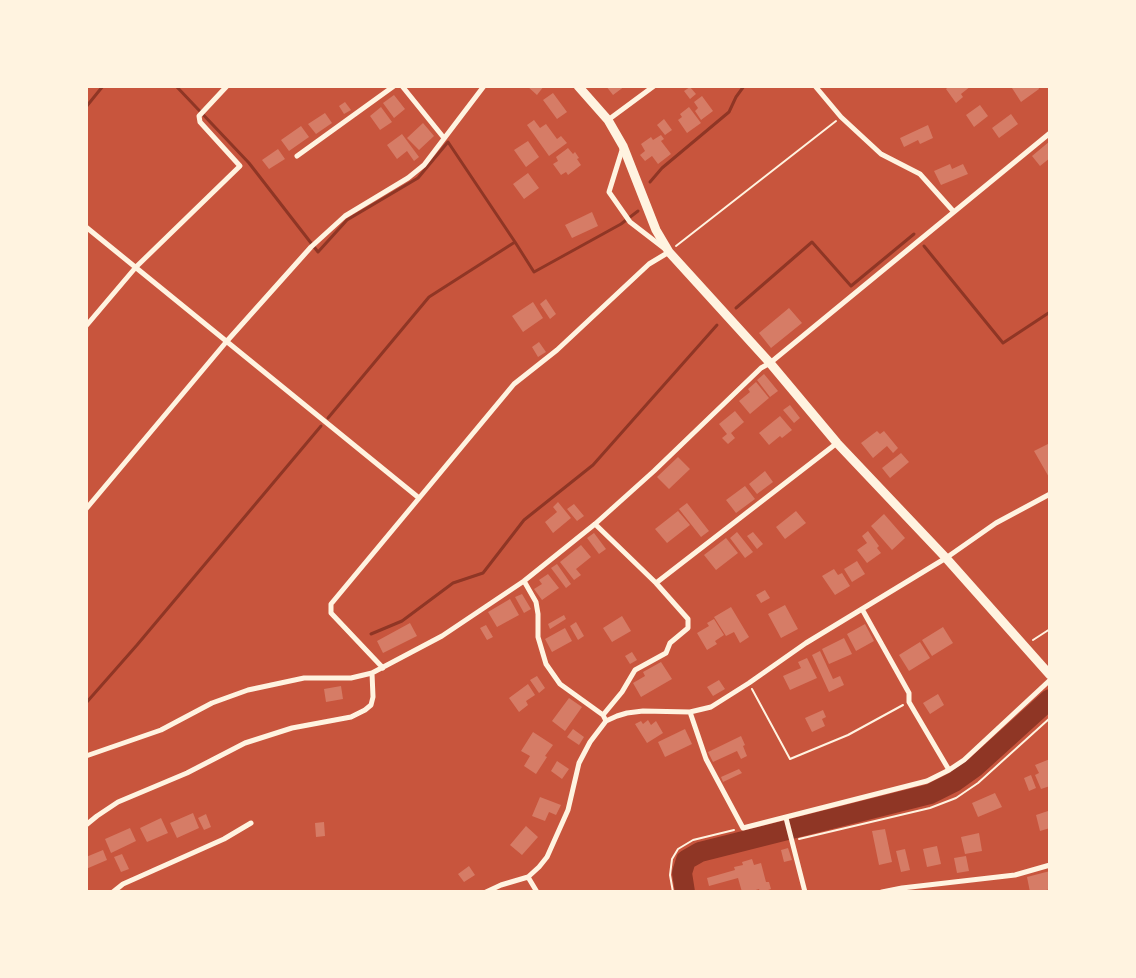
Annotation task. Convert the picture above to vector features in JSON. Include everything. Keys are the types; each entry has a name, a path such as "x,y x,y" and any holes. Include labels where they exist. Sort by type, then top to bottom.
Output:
{"main road":[{"path":"578,86 608,120 623,146 656,230 669,252 770,363 837,443 946,558 1050,675"}],"street":[{"path":"86,326 136,267 240,166 200,122 200,116 227,86"},
{"path":"297,156 394,86"},
{"path":"402,86 444,138"},
{"path":"86,509 227,341 313,245 345,216 408,178 424,165 484,86"},
{"path":"608,120 654,86"},
{"path":"815,86 841,117 880,154 920,174 954,212"},
{"path":"86,756 161,730 212,703 248,690 304,678 351,678 372,673 442,636 524,581 595,524 654,471 761,368 770,363 1050,133"},
{"path":"383,668 331,613 331,604 514,384 557,350 649,264 669,252 625,217 609,192 623,146"},
{"path":"86,227 419,498"},
{"path":"656,583 837,443"},
{"path":"486,892 501,884 528,877 547,857 568,810 579,763 590,742 606,721 627,713 643,711 690,712 710,707 806,643 946,558 996,523 1050,494"},
{"path":"595,524 656,583 688,619 688,628 670,644 666,653 635,670 622,692 603,715"},
{"path":"524,581 536,602 538,637 546,664 560,684 603,715 606,721"},
{"path":"862,609 909,693 909,702 950,770"},
{"path":"86,825 118,802 187,774 245,743 292,728 351,717 366,710 371,705 373,698 372,673"},
{"path":"690,712 706,759 743,828 927,781 950,770 964,760 1050,680"},
{"path":"786,818 805,892"},
{"path":"113,892 124,884 224,839 251,823"},
{"path":"882,892 1015,875 1050,865"},
{"path":"528,877 537,892"}],"path":[{"path":"669,252 841,117"},
{"path":"1023,646 1050,629"},
{"path":"748,683 790,759 848,735 909,702"},
{"path":"792,841 930,808 956,798 978,783 1050,718"},
{"path":"673,892 670,876 672,859 678,849 693,840 743,828"}],"building":[{"path":"527,86 544,86 537,95"},
{"path":"606,86 625,86 613,95"},
{"path":"949,86 971,86 961,94 963,97 956,103 946,89"},
{"path":"1014,86 1038,86 1039,89 1021,102 1012,88"},
{"path":"690,87 696,94 690,99 684,91"},
{"path":"553,93 567,112 557,119 543,100"},
{"path":"394,95 405,109 394,118 383,103"},
{"path":"702,96 713,111 701,120 695,111 698,108 694,102"},
{"path":"345,102 351,110 344,114 339,106"},
{"path":"980,105 988,116 974,127 966,115"},
{"path":"381,107 392,122 380,130 370,116"},
{"path":"689,107 701,123 687,133 678,120 682,117 680,114"},
{"path":"325,113 332,123 316,134 308,124"},
{"path":"1011,114 1018,124 999,138 992,128"},
{"path":"664,119 672,130 665,135 657,125"},
{"path":"534,120 540,128 546,124 557,139 561,136 567,143 549,156 527,125"},
{"path":"423,123 434,136 419,150 407,138"},
{"path":"928,125 933,138 920,144 918,140 904,147 900,138"},
{"path":"301,126 309,137 289,151 281,140"},
{"path":"402,134 419,157 414,161 407,151 397,159 387,145"},
{"path":"661,135 664,139 661,141 671,154 658,164 652,156 645,161 640,155 645,151 641,144 651,137 653,140"},
{"path":"528,141 539,157 526,167 514,150"},
{"path":"1050,141 1050,158 1040,166 1032,156"},
{"path":"568,148 573,154 575,152 581,165 568,175 566,172 561,175 553,164 558,161 556,157"},
{"path":"278,149 285,159 269,169 262,160"},
{"path":"950,164 952,169 963,164 968,174 941,185 934,171"},
{"path":"528,173 539,188 524,199 513,184"},
{"path":"592,212 598,226 572,238 565,225"},
{"path":"546,299 556,314 550,319 540,304"},
{"path":"533,302 543,318 523,332 512,316"},
{"path":"789,308 802,323 771,348 759,333"},
{"path":"539,342 546,352 538,357 532,347"},
{"path":"764,374 778,391 770,397 757,380"},
{"path":"756,382 769,398 750,414 739,401 750,392 748,389"},
{"path":"790,405 800,418 794,423 783,410"},
{"path":"735,411 744,422 731,433 735,438 728,444 722,438 727,434 719,424"},
{"path":"780,416 792,430 782,438 780,436 769,445 759,433"},
{"path":"877,431 880,434 884,431 898,448 893,453 887,446 873,458 861,443"},
{"path":"1050,443 1050,479 1034,451"},
{"path":"901,453 909,462 890,478 882,468"},
{"path":"678,457 690,469 669,489 657,477"},
{"path":"765,471 773,482 757,494 749,484"},
{"path":"745,486 755,499 736,513 726,500"},
{"path":"558,502 571,518 553,533 545,522 557,512 553,507"},
{"path":"687,503 709,531 701,537 679,509"},
{"path":"574,504 584,516 577,521 567,509"},
{"path":"678,511 690,525 667,543 655,529"},
{"path":"796,511 806,523 785,539 776,527"},
{"path":"884,514 905,538 892,550 871,526"},
{"path":"868,531 879,546 877,548 881,553 867,563 857,550 867,543 862,536"},
{"path":"737,532 753,552 745,558 730,538"},
{"path":"753,532 763,544 757,549 747,536"},
{"path":"594,533 606,549 599,554 587,538"},
{"path":"726,538 738,553 716,570 704,555"},
{"path":"581,545 591,557 576,569 581,575 574,580 560,562"},
{"path":"857,561 865,574 852,582 844,569"},
{"path":"557,564 571,584 566,588 551,568"},
{"path":"834,569 838,575 842,573 850,586 835,595 822,576"},
{"path":"548,574 559,588 542,600 534,589 542,584 539,580"},
{"path":"765,590 770,598 761,603 756,595"},
{"path":"522,594 531,609 524,613 515,597"},
{"path":"510,599 519,615 497,627 488,612"},
{"path":"785,605 798,629 781,638 768,614"},
{"path":"731,607 749,637 740,643 734,632 726,636 714,617"},
{"path":"564,615 566,619 550,629 548,624"},
{"path":"622,616 631,631 612,642 603,628"},
{"path":"714,619 724,635 715,641 717,644 707,650 697,633 709,626 707,623"},
{"path":"576,622 584,636 578,640 570,626"},
{"path":"410,623 417,636 383,653 377,641"},
{"path":"865,624 874,641 856,651 847,634"},
{"path":"486,625 493,637 487,640 480,628"},
{"path":"943,627 953,643 932,656 922,640"},
{"path":"565,628 572,641 552,652 545,639"},
{"path":"844,638 852,654 829,664 822,649"},
{"path":"920,642 930,658 909,671 899,655"},
{"path":"820,651 833,679 840,676 844,685 829,692 812,655"},
{"path":"632,652 637,660 630,664 625,656"},
{"path":"807,658 817,678 790,690 783,676 801,668 798,662"},
{"path":"661,662 672,679 641,697 633,683 645,676 643,672"},
{"path":"537,676 545,688 539,693 530,680"},
{"path":"719,680 725,689 713,696 707,687"},
{"path":"528,684 535,695 526,701 528,705 519,712 509,698"},
{"path":"341,686 343,699 326,702 324,689"},
{"path":"938,694 944,705 930,714 923,703"},
{"path":"569,698 582,707 565,731 552,721"},
{"path":"823,710 826,717 822,719 825,726 812,732 805,718"},
{"path":"648,720 651,725 656,721 663,733 647,743 635,724 641,721 643,724"},
{"path":"573,729 584,737 579,745 567,737"},
{"path":"685,729 692,744 665,757 658,742"},
{"path":"533,732 553,745 536,774 524,766 530,756 521,751"},
{"path":"741,736 747,756 741,759 737,751 713,762 708,752"},
{"path":"1050,759 1050,786 1041,789 1035,775 1039,773 1035,765"},
{"path":"557,761 569,769 562,779 551,771"},
{"path":"739,769 742,773 723,782 721,777"},
{"path":"1031,775 1036,788 1029,791 1024,778"},
{"path":"995,793 1002,807 978,817 972,803"},
{"path":"540,797 561,805 556,815 549,812 545,821 532,816"},
{"path":"1048,811 1050,828 1040,831 1036,815"},
{"path":"193,813 199,828 177,838 170,823"},
{"path":"206,814 211,827 204,830 198,818"},
{"path":"161,818 168,833 147,842 140,828"},
{"path":"324,822 325,836 316,837 315,823"},
{"path":"526,826 538,837 522,855 510,845"},
{"path":"130,828 136,841 111,853 105,839"},
{"path":"885,829 892,862 879,865 872,831"},
{"path":"979,833 982,851 965,854 961,837"},
{"path":"937,846 941,864 927,867 923,849"},
{"path":"788,848 792,860 784,862 781,850"},
{"path":"905,849 910,870 901,872 896,851"},
{"path":"103,850 107,860 86,869 86,857"},
{"path":"122,854 129,869 121,872 114,857"},
{"path":"966,856 969,871 957,873 954,858"},
{"path":"752,859 754,865 761,863 766,882 769,882 771,889 768,890 769,892 760,892 759,889 742,892 738,878 709,886 707,878 735,870 734,867 743,865 742,862"},
{"path":"469,866 475,875 464,882 458,874"},
{"path":"1050,871 1050,889 1030,892 1027,877"}],"waterway":[{"path":"86,107 103,86"},
{"path":"176,86 249,163 318,252 347,220 418,178 448,142 515,242"},
{"path":"650,182 662,168 729,112 744,86"},
{"path":"328,418 429,297 515,242 534,272 621,224 638,211"},
{"path":"736,308 812,242 851,286 914,234"},
{"path":"924,246 1003,343 1050,312"},
{"path":"371,634 402,621 453,583 483,573 524,520 593,465 717,325"},
{"path":"86,703 321,426"},
{"path":"685,892 682,873 686,860 700,852 930,794 954,782 975,767 1050,699"}]}
